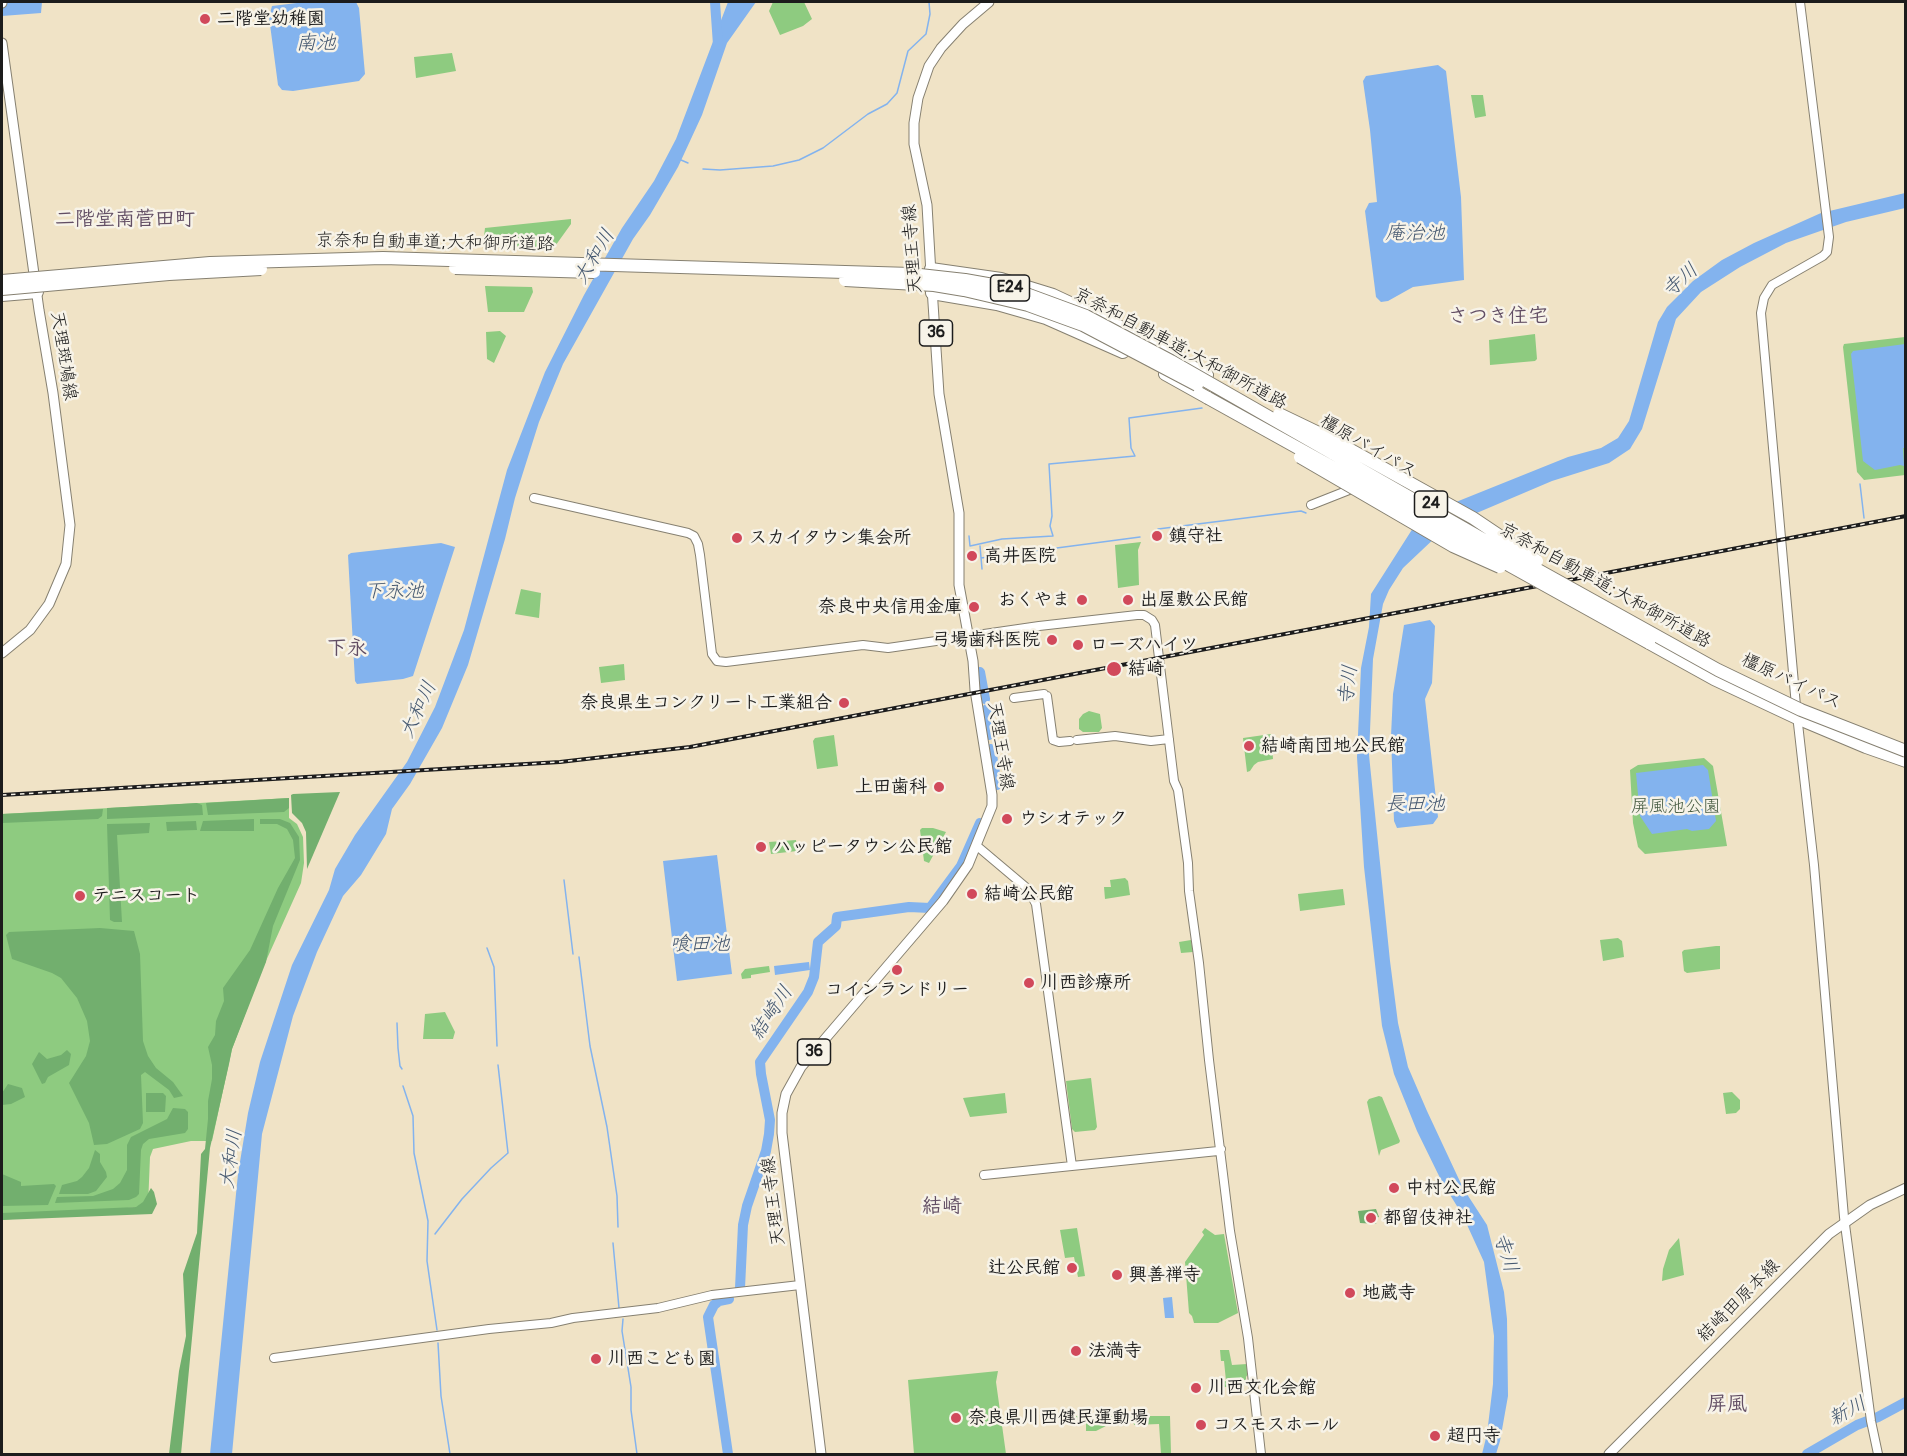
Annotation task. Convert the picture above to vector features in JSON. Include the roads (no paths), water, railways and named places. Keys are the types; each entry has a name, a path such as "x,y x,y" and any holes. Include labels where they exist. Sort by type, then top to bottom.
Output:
{"highway":[{"name":"京奈和自動車道;大和御所道路","path":"2,281 168,265 290,259 383,258 932,275 1010,288 1059,305 1120,333 1489,552 1715,677 1800,717 1905,760"},
{"name":"京奈和自動車道;大和御所道路","path":"2,289 169,274 290,267 382,267 850,280 934,285 1008,299 1056,314 1237,402 1718,670 1802,710 1905,750"},
{"name":"橿原バイパス","path":"931,269 1001,279 1053,294 1115,324 1588,595 1714,679 1797,712 1905,750"},
{"path":"2,276 34,272"},
{"path":"2,295 37,292"},
{"name":"橿原バイパス","path":"932,292 997,304 1047,318 1109,345 1543,584 1652,638"},
{"path":"1237,402 1250,420 1319,470 1453,546 1481,560 1543,584"},
{"path":"1237,402 1295,421 1410,482 1473,518 1588,595"},
{"name":"橿原バイパス","path":"1797,712 1866,747 1905,760"}],"main road":[{"name":"天理王寺線","path":"821,1455 782,1132 782,1113 788,1088 807,1060 939,906 965,870 988,818 992,795 959,575 959,513 939,394 927,205 914,144 914,123 918,98 929,66 941,48 963,24 989,2"},
{"name":"天理斑鳩線","path":"2,43 70,525 68,550 54,595 30,630 2,653"},
{"name":"結崎田原本線","path":"1609,1455 1798,1264 1845,1222 1870,1205 1905,1188"}],"street":[{"path":"1800,2 1829,235 1827,252 1772,285 1764,298 1761,314 1797,712 1814,865 1845,1222 1870,1420 1878,1455"},
{"path":"1311,505 1359,487 1416,477"},
{"path":"534,498 688,532 694,536 700,553 712,654 717,661 726,662 863,645 888,648 1039,626 1144,615 1152,620 1155,625 1188,863 1230,1231 1250,1355 1261,1455"},
{"path":"1014,698 1045,695 1053,740 1059,742 1115,736 1151,741 1169,739"},
{"path":"977,846 1028,889 1036,904 1072,1166"},
{"path":"984,1175 1221,1149"},
{"path":"274,1358 658,1308 712,1295 770,1290 800,1284"}],"water":[{"path":"2,2 42,2 41,13 2,16"},
{"name":"南池","path":"305,2 356,2 359,8 365,74 359,81 293,91 282,90 278,85 269,17 272,6"},
{"path":"728,2 756,2 727,43 702,115 678,167 633,239 563,364 539,422 515,498 468,665 442,728 410,784 392,809 386,834 361,875 343,896 317,952 293,1016 262,1134 232,1454 210,1454 238,1174 248,1113 260,1062 292,965 329,890 335,869 355,835 407,762 435,707 464,630 507,470 545,372 584,295 622,228 654,181 676,139"},
{"name":"庵治池","path":"1438,65 1446,71 1461,197 1464,280 1413,287 1388,301 1381,302 1376,297 1365,211 1369,203 1377,202 1363,81 1366,76"},
{"path":"1905,193 1905,208 1846,222 1786,243 1740,267 1701,292 1676,319 1642,429 1630,449 1609,463 1552,481 1472,515 1439,534 1403,568 1383,604 1373,659 1369,755 1398,1023 1408,1067 1427,1111 1463,1188 1487,1225 1504,1292 1507,1319 1508,1396 1496,1454 1482,1454 1487,1434 1493,1384 1494,1336 1484,1262 1463,1216 1441,1180 1417,1131 1394,1074 1382,1026 1364,867 1357,757 1361,668 1369,627 1371,594 1413,528 1429,517 1456,502 1568,457 1601,448 1618,438 1629,421 1658,322 1667,307 1693,281 1722,260 1754,243 1821,213"},
{"path":"1905,344 1906,448 1903,448 1904,466 1875,470 1863,461 1851,354 1853,351"},
{"name":"下永池","path":"441,543 455,547 413,676 357,684 348,555"},
{"name":"長田池","path":"1430,620 1435,626 1432,683 1425,699 1438,817 1433,824 1397,828 1394,821 1391,736 1393,694 1404,625"},
{"path":"1703,765 1708,770 1716,821 1709,829 1692,831 1687,829 1652,834 1640,816 1636,773"},
{"name":"喰田池","path":"717,855 732,974 677,981 663,861"},
{"path":"809,962 810,970 775,975 774,966"},
{"path":"1172,1297 1174,1318 1165,1318 1163,1298"}],"waterway":[{"path":"715,2 718,45"},
{"path":"703,169 773,166 799,160 823,148 868,114 887,104 897,93 908,51 926,34 930,14 929,2"},
{"path":"681,160 688,163"},
{"path":"969,536 970,546 1002,539 1053,536 1050,526 1052,516 1049,464 1135,456 1131,448 1129,418 1202,408"},
{"path":"1860,484 1864,518"},
{"path":"1158,529 1301,511 1306,513"},
{"path":"981,558 1140,537"},
{"path":"980,546 982,569"},
{"name":"結崎川","path":"980,672 985,699"},
{"name":"結崎川","path":"987,709 989,735"},
{"name":"結崎川","path":"991,749 997,785"},
{"name":"結崎川","path":"740,1288 743,1225 769,1134 770,1120 760,1062 808,992 814,977 818,942 836,926 837,917 909,907 930,908 961,866 980,823"},
{"path":"564,880 573,954"},
{"path":"487,948 494,967 497,1046"},
{"path":"579,957 590,1046 607,1127 617,1196 618,1227"},
{"path":"397,1023 402,1069"},
{"path":"435,1234 462,1199 508,1153 498,1065"},
{"path":"403,1086 413,1116 414,1153 428,1221 427,1261 437,1330"},
{"path":"613,1243 619,1308"},
{"name":"結崎川","path":"728,1454 708,1317 714,1305 719,1301 729,1299"},
{"path":"623,1319 622,1331 631,1387 631,1410 637,1454"},
{"path":"438,1343 441,1396 450,1454"},
{"name":"新川","path":"1807,1454 1857,1425 1906,1402"}],"railway":[{"path":"2,795 560,762 690,747 1906,516"}],"place":[{"name":"二階堂幼稚園","path":"205,19"},
{"name":"鎮守社","path":"1157,536"},
{"name":"スカイタウン集会所","path":"737,538"},
{"name":"高井医院","path":"972,556"},
{"name":"おくやま","path":"1082,600"},
{"name":"出屋敷公民館","path":"1128,600"},
{"name":"奈良中央信用金庫","path":"974,607"},
{"name":"弓場歯科医院","path":"1052,640"},
{"name":"ローズハイツ","path":"1078,645"},
{"name":"結崎","path":"1114,669"},
{"name":"奈良県生コンクリート工業組合","path":"844,703"},
{"name":"結崎南団地公民館","path":"1249,746"},
{"name":"上田歯科","path":"939,787"},
{"name":"ウシオテック","path":"1007,819"},
{"name":"ハッピータウン公民館","path":"761,847"},
{"name":"結崎公民館","path":"972,894"},
{"name":"テニスコート","path":"80,896"},
{"name":"コインランドリー","path":"897,970"},
{"name":"川西診療所","path":"1029,983"},
{"name":"中村公民館","path":"1394,1188"},
{"name":"都留伎神社","path":"1371,1218"},
{"name":"辻公民館","path":"1072,1268"},
{"name":"興善禅寺","path":"1117,1275"},
{"name":"地蔵寺","path":"1350,1293"},
{"name":"法満寺","path":"1076,1351"},
{"name":"川西こども園","path":"596,1359"},
{"name":"川西文化会館","path":"1196,1388"},
{"name":"奈良県川西健民運動場","path":"956,1418"},
{"name":"コスモスホール","path":"1201,1425"},
{"name":"超円寺","path":"1435,1436"}],"district":[{"name":"二階堂南菅田町","path":"125,220"},
{"name":"さつき住宅","path":"1498,317"},
{"name":"下永","path":"347,649"},
{"name":"結崎","path":"942,1207"},
{"name":"屏風","path":"1727,1405"}],"water label":[{"name":"大和川","path":"595,257"},
{"name":"寺川","path":"1681,281"},
{"name":"寺川","path":"1349,685"},
{"name":"大和川","path":"419,710"},
{"name":"大和川","path":"232,1159"},
{"name":"寺川","path":"1505,1253"}],"park label":[{"name":"屏風池公園","path":"1676,807"}]}
